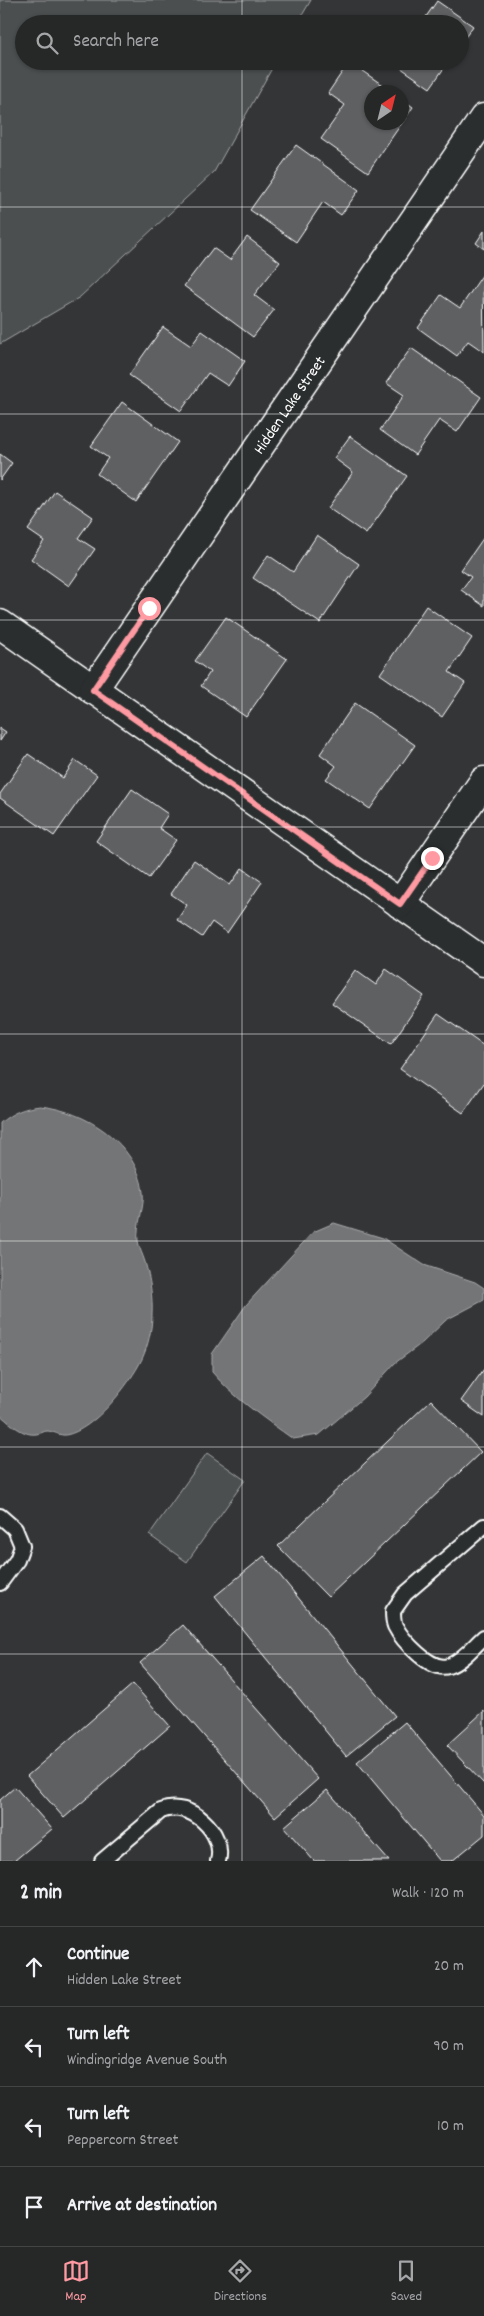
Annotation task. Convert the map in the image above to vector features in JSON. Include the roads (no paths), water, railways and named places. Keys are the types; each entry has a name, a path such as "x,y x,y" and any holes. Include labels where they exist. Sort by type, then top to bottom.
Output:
{"street":[{"name":"Hidden Lake Street","path":"93,690 484,118"},
{"path":"0,624 484,962"},
{"path":"400,904 484,781"}],"lane":[{"path":"0,1516 16,1529 22,1546 16,1560 0,1584"},
{"path":"484,1526 405,1594 393,1611 396,1628 423,1658 439,1667 447,1667 455,1663 484,1637"},
{"path":"102,1861 161,1811 171,1807 189,1810 214,1835 219,1844 218,1861"}]}
